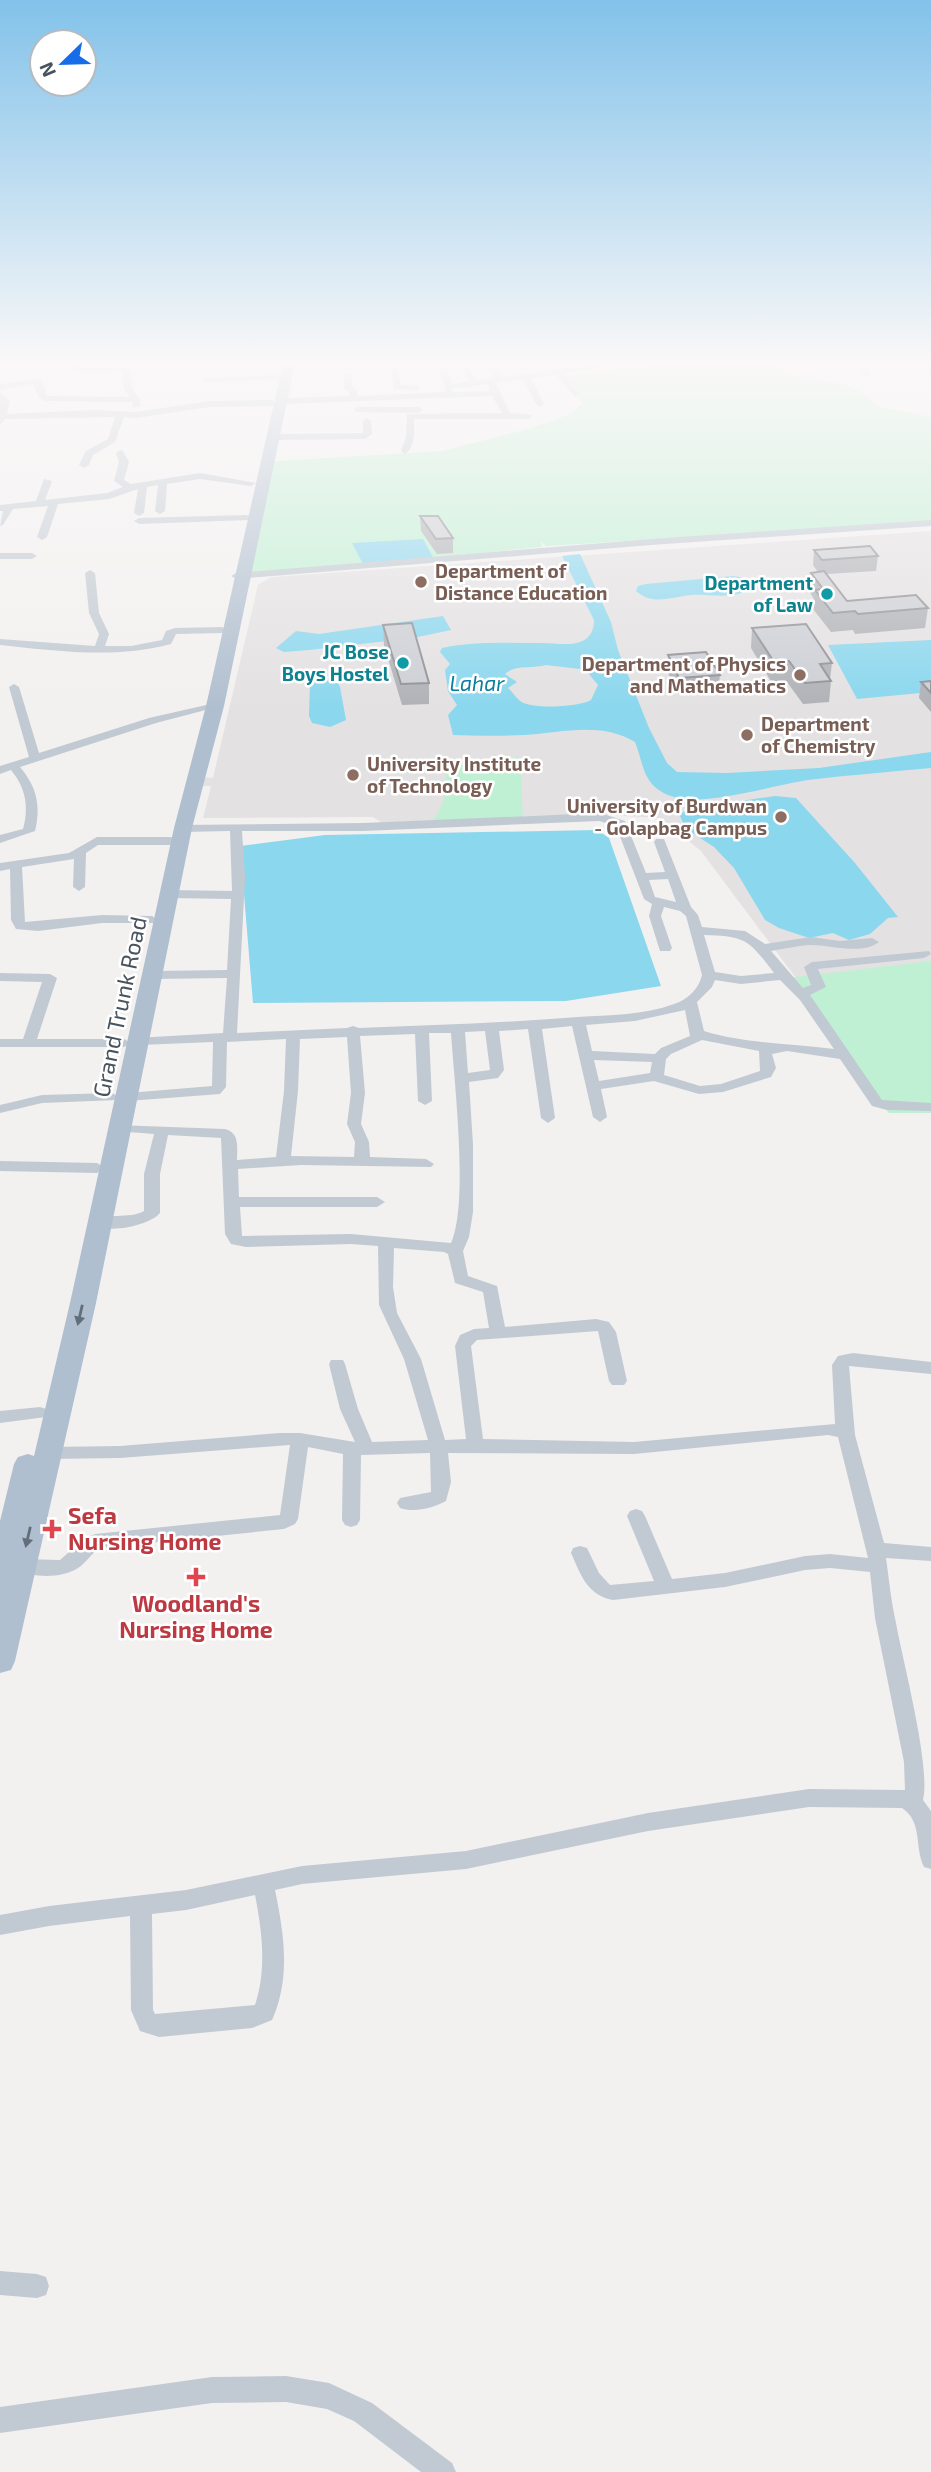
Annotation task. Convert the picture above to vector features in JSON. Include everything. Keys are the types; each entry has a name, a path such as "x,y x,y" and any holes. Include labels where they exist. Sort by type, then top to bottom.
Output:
{"main road":[{"name":"Grand Trunk Road","path":"209,706 222,630 241,573 253,478"},
{"name":"Grand Trunk Road","path":"0,1579 97,1168 120,1097 152,920 177,834 264,478"},
{"name":"Grand Trunk Road","path":"132,1042 153,975 170,894 177,834"},
{"name":"Grand Trunk Road","path":"0,1661 101,1223 121,1128 120,1097"}],"street":[{"path":"120,478 119,481 130,487"},
{"path":"0,523 4,508 109,496 130,487 185,478"},
{"path":"217,478 251,483"},
{"path":"40,502 47,481"},
{"path":"160,511 163,482"},
{"path":"143,485 139,517 246,518"},
{"path":"42,537 54,501"},
{"path":"241,573 931,523"},
{"path":"0,556 32,556"},
{"path":"90,573 93,613 104,634 100,649"},
{"path":"0,642 100,649 162,644 167,642 170,633 180,630 222,630"},
{"path":"14,687 36,759"},
{"path":"6,768 153,720 209,706"},
{"path":"0,839 22,835 29,831 32,822 29,784 6,768"},
{"path":"79,887 80,853 88,843 97,841 236,827 363,827 600,817 621,824 650,899 685,908"},
{"path":"0,1110 42,1099 215,1091 219,1087 232,974 239,878 236,827"},
{"path":"0,1043 132,1042 353,1030 534,1025 658,1014 690,1000 707,984 709,975 692,915 685,908 660,842"},
{"path":"0,867 80,853"},
{"path":"16,865 17,920 21,926 38,927 102,919 152,920"},
{"path":"640,877 673,875"},
{"path":"170,894 237,895"},
{"path":"659,903 655,916 665,948"},
{"path":"696,931 741,932 750,936 783,976 802,993 877,1103 887,1106 931,1107"},
{"path":"762,948 811,941 840,945 872,942"},
{"path":"802,993 819,987 811,970 811,967 817,965 924,954"},
{"path":"153,975 232,974"},
{"path":"709,975 741,980 783,976"},
{"path":"0,976 50,978 29,1042"},
{"path":"655,1077 659,1071 659,1058 666,1051 695,1040 698,1034 690,1000"},
{"path":"578,1022 600,1116"},
{"path":"534,1025 548,1118"},
{"path":"461,1078 493,1075 497,1070 491,1026"},
{"path":"458,1027 467,1179 463,1238 455,1251 461,1279 491,1290 498,1333"},
{"path":"422,1028 425,1101"},
{"path":"353,1030 358,1093 354,1124 362,1142 362,1162"},
{"path":"283,1161 291,1091 293,1034"},
{"path":"698,1034 721,1041 769,1048 787,1047 843,1055"},
{"path":"593,1086 655,1077 699,1090 723,1088 766,1074 769,1068 765,1053 769,1048"},
{"path":"585,1055 659,1058"},
{"path":"121,1128 225,1134 229,1138 233,1234 237,1240 351,1239 447,1247 455,1251"},
{"path":"101,1223 139,1221 152,1213 152,1174 162,1130"},
{"path":"229,1165 283,1161 426,1164"},
{"path":"0,1166 97,1168"},
{"path":"232,1202 377,1202"},
{"path":"386,1244 386,1300 389,1314 408,1348 439,1446 443,1486 440,1496 430,1501 406,1503"},
{"path":"475,1445 463,1346 466,1339 474,1335 603,1326 608,1332 618,1381"},
{"path":"931,1367 844,1360 840,1365 845,1412 843,1431 848,1441 876,1558 931,1860"},
{"path":"337,1364 359,1450 351,1520"},
{"path":"0,1417 40,1413"},
{"path":"48,1453 120,1452 300,1439 359,1450 475,1445 634,1448 828,1429 843,1431"},
{"path":"22,1566 58,1568 71,1563 85,1546 95,1541 278,1524 289,1519 300,1439"},
{"path":"636,1516 666,1587"},
{"path":"580,1553 597,1588 604,1592 725,1580 804,1563 931,1554"},
{"path":"0,1926 49,1916 141,1907 302,1875 466,1860 635,1824 809,1798 905,1799 920,1793"},
{"path":"141,1907 142,2010 148,2023 159,2026 252,2017 264,2012 270,1999 274,1960 272,1927 263,1884"},
{"path":"0,2283 37,2286"},
{"path":"0,2420 212,2390 286,2389 329,2396 363,2412 443,2472"}],"shaded area":[{"name":"University of Burdwan - Golapbag Campus","path":"931,531 931,1099 888,1101 701,851 660,818 607,815 436,817 433,820 382,823 373,817 203,818 211,786 199,786 200,777 213,778 258,585 271,577"}],"green space":[{"path":"260,478 931,478 931,522 546,546 541,541 542,547 254,575 247,573 256,539"},
{"path":"520,757 523,822 433,820 445,794 444,765"},
{"path":"931,961 931,1113 889,1113 850,1071 787,978"}],"water":[{"path":"423,539 434,559 363,564 352,543"},
{"name":"Lahar","path":"580,554 611,622 618,650 649,728 667,763 677,772 727,773 819,768 931,752 931,768 808,780 719,798 685,799 661,792 654,786 646,774 635,742 608,732 580,730 524,735 453,735 448,715 457,705 448,691 445,670 450,664 440,652 442,648 491,643 571,644 583,641 591,634 594,620 562,556","holes":["546,665 580,669 588,673 598,685 591,700 556,706 534,706 520,701 508,688 517,682 505,674 514,669"]},
{"path":"740,577 751,588 729,595 690,595 662,599 642,596 636,591 638,586 646,584"},
{"path":"443,616 451,630 413,638 309,650 284,652 276,648 296,631 319,634"},
{"path":"931,640 931,692 857,699 828,645"},
{"path":"324,680 338,683 346,720 330,727 312,723 309,716 310,683"},
{"path":"775,796 796,798 855,863 898,917 888,918 870,934 849,940 833,933 809,938 779,928 765,920 734,868 714,847 686,829 679,814 693,808"},
{"path":"597,830 609,838 661,986 566,1001 253,1003 240,846 325,835"}],"building":[{"path":"420,516 438,516 453,538 436,539"},
{"path":"870,546 878,556 822,560 814,550"},
{"path":"824,571 847,601 916,595 928,608 858,614 855,611 833,613 815,590 823,589 811,573"},
{"path":"412,623 429,683 401,684 383,625"},
{"path":"806,624 832,663 820,664 831,681 805,683 789,661 774,662 752,628"},
{"path":"706,652 720,675 679,678 668,655"},
{"path":"931,681 931,693 921,682"}],"place":[{"name":"Department of Distance Education","path":"421,582"},
{"name":"Department of Law","path":"827,594"},
{"name":"JC Bose Boys Hostel","path":"403,663"},
{"name":"Department of Physics and Mathematics","path":"800,675"},
{"name":"Department of Chemistry","path":"747,735"},
{"name":"University Institute of Technology","path":"353,775"},
{"name":"University of Burdwan - Golapbag Campus","path":"781,817"},
{"name":"Sefa Nursing Home","path":"52,1529"},
{"name":"Woodland's Nursing Home","path":"196,1577"}]}
